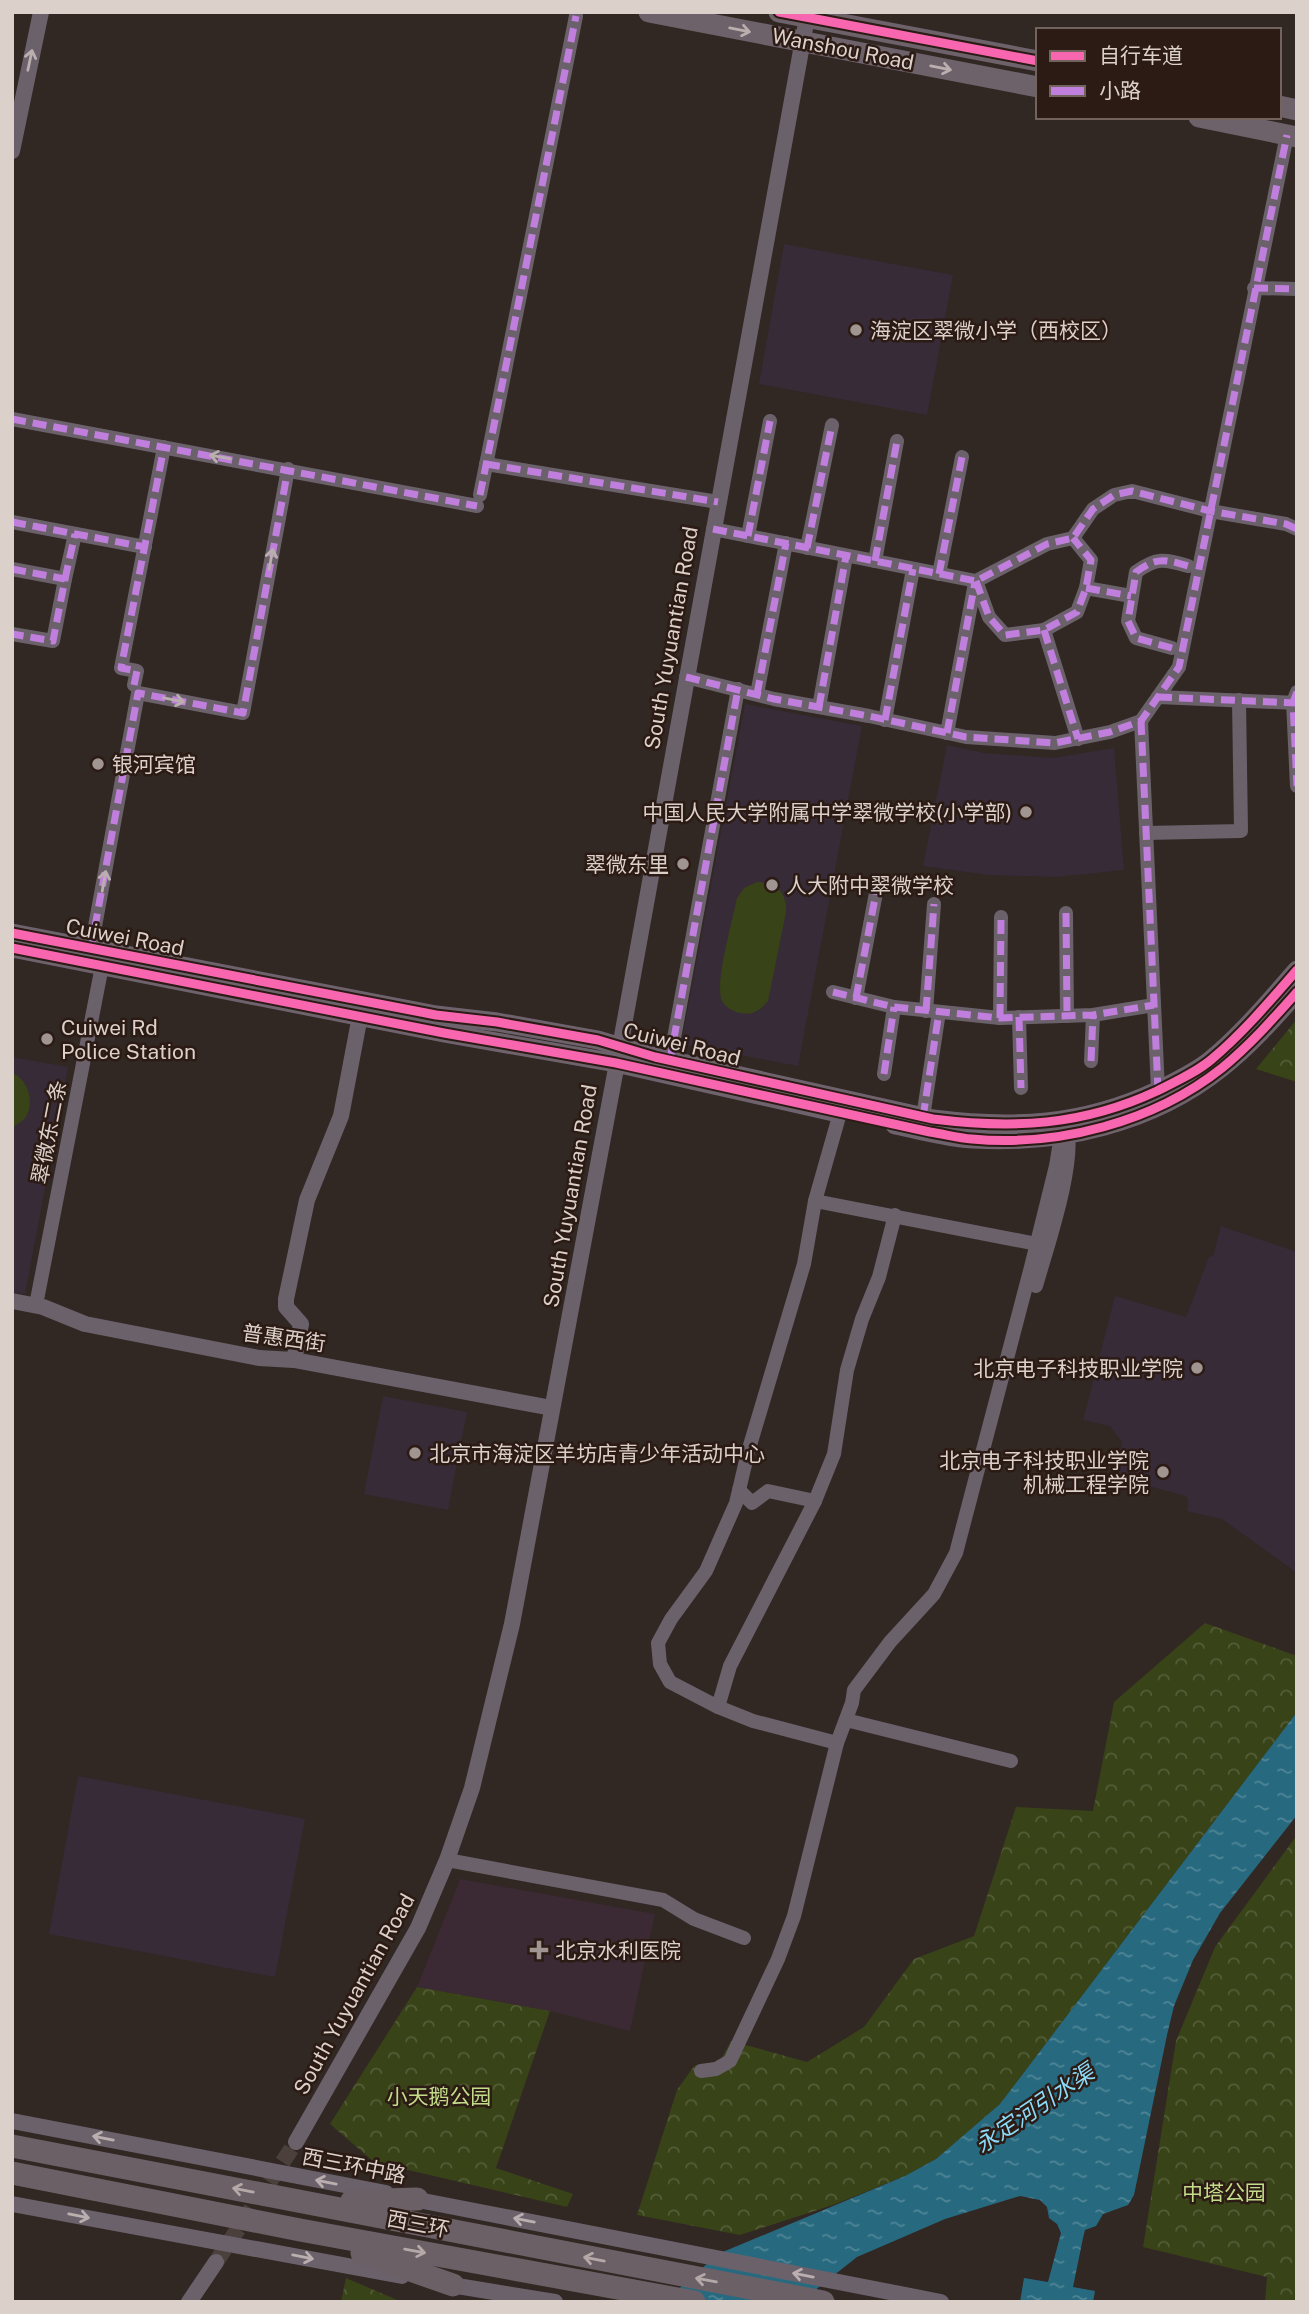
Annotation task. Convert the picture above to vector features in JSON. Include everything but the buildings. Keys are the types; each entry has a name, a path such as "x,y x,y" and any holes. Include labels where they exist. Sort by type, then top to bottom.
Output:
{"highway":[{"name":"西三环","path":"12,2146 822,2302"},
{"name":"西三环","path":"12,2173 300,2230 694,2302"},
{"path":"310,2203 417,2199"},
{"path":"300,2230 453,2285"}],"main road":[{"name":"Wanshou Road","path":"649,12 1036,87"},
{"name":"Wanshou Road","path":"779,12 807,15 1036,61"},
{"path":"1209,119 1292,136"},
{"name":"Cuiwei Road","path":"12,933 436,1015 497,1022 598,1040 618,1055 840,1113 972,1139 1017,1140 1064,1130 1158,1090 1210,1061 1248,1025 1297,970"},
{"name":"Cuiwei Road","path":"12,948 444,1033 670,1060 923,1117 974,1124 1090,1131 1178,1097 1221,1069 1259,1034 1297,992"}],"street":[{"path":"12,151 41,12"},
{"name":"South Yuyuantian Road","path":"296,2142 418,1928 447,1860 472,1788 512,1624 807,15"},
{"path":"12,419 478,500 576,16"},
{"path":"686,677 966,737 1055,743 1110,732 1141,721 1179,667 1254,288 1292,136"},
{"path":"1254,288 1297,289"},
{"path":"748,536 770,421"},
{"path":"807,548 832,425"},
{"path":"875,561 897,441"},
{"path":"134,685 137,671 121,668 164,447"},
{"path":"939,574 962,457"},
{"path":"486,464 718,502"},
{"path":"91,948 138,693 243,713 288,469"},
{"path":"713,529 976,581 1047,544 1073,538 1093,509 1114,495 1132,491 1210,511 1297,528"},
{"path":"12,522 145,547"},
{"path":"12,634 53,641 75,534"},
{"path":"976,581 989,617 1005,635 1044,630 1077,612 1086,588 1091,560 1073,538"},
{"path":"757,694 786,544"},
{"path":"819,707 846,556"},
{"path":"1172,648 1136,638 1128,621 1131,596 1136,572 1151,562 1170,561 1188,566"},
{"path":"12,569 65,579"},
{"path":"885,720 912,569"},
{"path":"947,733 976,581"},
{"path":"1086,588 1131,596"},
{"path":"1044,630 1078,739"},
{"path":"670,1060 738,689"},
{"path":"1158,697 1295,699 1297,786"},
{"path":"1146,832 1241,831 1238,700"},
{"path":"1141,721 1158,1090"},
{"path":"856,998 876,893"},
{"path":"923,1117 933,1012 934,904"},
{"path":"1066,913 1067,1016"},
{"path":"1000,1018 1001,918"},
{"name":"翠微东二条","path":"36,1306 102,966"},
{"path":"833,992 894,1007 1000,1018 1093,1015 1154,1005"},
{"path":"884,1074 894,1007"},
{"path":"1091,1061 1093,1015"},
{"path":"294,1360 301,1324 286,1307 286,1299 307,1200 341,1116 360,1016"},
{"path":"1019,1017 1021,1087"},
{"path":"837,1743 753,1721 718,1707 670,1682 660,1664 658,1643 671,1619 706,1571 736,1503 804,1264 815,1201 840,1113"},
{"path":"701,2071 716,2069 730,2061 778,1959 794,1916 837,1743 854,1690 890,1642 934,1594 956,1553 1041,1245 1064,1130"},
{"path":"815,1201 1041,1245"},
{"path":"718,1707 730,1665 815,1502 834,1454 847,1370 862,1319 879,1277 895,1215"},
{"name":"普惠西街","path":"12,1301 36,1306 85,1324 260,1358 294,1360 552,1408"},
{"path":"739,1490 752,1503 768,1491 815,1502"},
{"path":"845,1720 1011,1761"},
{"path":"447,1860 663,1900 694,1919 744,1938"},
{"name":"西三环中路","path":"12,2121 941,2302"},
{"path":"12,2204 555,2302"},
{"path":"189,2302 216,2262"}],"shaded area":[{"name":"海淀区翠微小学（西校区）","path":"784,244 953,275 927,415 759,384"},
{"name":"人大附中翠微学校","path":"745,704 862,726 798,1066 681,1044"},
{"name":"中国人民大学附属中学翠微学校(小学部)","path":"947,745 984,753 1053,758 1114,748 1124,870 1055,877 989,875 923,866"},
{"path":"12,1057 68,1067 25,1294 12,1292"},
{"name":"北京电子科技职业学院","path":"1221,1226 1297,1252 1297,1573 1222,1519 1187,1511 1186,1496 1114,1477 1122,1442 1110,1426 1083,1420 1115,1296 1186,1317 1209,1257 1213,1256"},
{"name":"北京市海淀区羊坊店青少年活动中心","path":"383,1396 467,1412 448,1510 364,1494"},
{"path":"78,1776 305,1819 275,1977 49,1934"},
{"name":"北京水利医院","path":"460,1879 655,1914 630,2031 550,2011 417,1987"}],"green space":[{"path":"757,882 775,886 783,894 786,912 768,1001 756,1012 745,1014 732,1010 723,1003 720,981 737,898 744,888"},
{"path":"1297,1019 1297,1082 1256,1069"},
{"path":"12,1073 26,1086 30,1105 26,1117 12,1128"},
{"path":"1205,1623 1297,1656 1297,1712 1000,2104 936,2159 905,2176 833,2205 740,2235 637,2215 677,2090 694,2066 720,2061 731,2041 807,2062 864,2027 914,1959 974,1936 1016,1807 1093,1811 1114,1702"},
{"name":"中塔公园","path":"1297,1835 1297,2302 1265,2302 1267,2277 1143,2247 1176,2041 1215,1947"},
{"name":"小天鹅公园","path":"417,1987 550,2011 496,2168 573,2194 567,2207 374,2162 330,2124"},
{"path":"346,2278 402,2302 341,2302"}],"water":[{"name":"永定河引水渠","path":"1297,1712 1297,1815 1220,1913 1193,1960 1174,2006 1134,2195 1128,2205 1103,2214 1096,2226 1085,2230 1073,2287 1095,2291 1093,2302 1020,2302 1024,2278 1048,2282 1061,2233 1057,2224 1049,2218 1047,2207 1040,2200 1020,2196 945,2219 857,2257 800,2302 664,2302 718,2254 905,2176 936,2159 1000,2104"}],"tunnel":[{"path":"216,2262 296,2142"}],"marked path":[{"path":"480,495 576,16"},
{"path":"686,677 774,699 966,737 1055,743 1110,732 1141,721 1179,667 1287,135"},
{"path":"1254,288 1297,289"},
{"path":"12,419 477,506"},
{"path":"748,536 770,421"},
{"path":"807,548 832,425"},
{"path":"875,561 897,441"},
{"path":"134,685 137,671 121,668 164,447"},
{"path":"939,574 962,457"},
{"path":"486,464 718,502"},
{"path":"91,948 138,693 243,713 288,469"},
{"path":"713,529 976,581 1047,544 1073,538 1093,509 1114,495 1132,491 1210,511 1286,524 1297,529"},
{"path":"12,522 145,547"},
{"path":"65,579 75,534"},
{"path":"976,581 989,617 1005,635 1044,630 1077,612 1086,588 1091,560 1073,538"},
{"path":"757,694 786,543"},
{"path":"819,707 846,556"},
{"path":"1172,648 1136,638 1128,621 1136,572 1161,561 1188,566"},
{"path":"12,569 65,579 53,641 12,634"},
{"path":"885,720 913,569"},
{"path":"947,733 975,582"},
{"path":"1086,588 1131,596"},
{"path":"1044,630 1078,739"},
{"path":"670,1060 738,689"},
{"path":"1297,692 1293,702 1297,786"},
{"path":"1158,697 1297,703"},
{"path":"1141,721 1158,1090"},
{"path":"856,998 876,893"},
{"path":"926,1011 934,904"},
{"path":"1066,913 1067,1016"},
{"path":"1000,1018 1001,917"},
{"path":"833,992 894,1007 1000,1018 1093,1015 1154,1005"},
{"path":"884,1074 894,1007"},
{"path":"923,1117 939,1012"},
{"path":"1091,1061 1093,1015"},
{"path":"1019,1017 1021,1088"}],"cycle path":[{"path":"779,12 1036,61"},
{"path":"12,933 436,1015 497,1022 598,1040 655,1057 933,1119 991,1124 1047,1122 1102,1112 1171,1084 1212,1059 1256,1016 1297,970"},
{"path":"12,948 444,1033 616,1063 930,1132 1005,1140 1038,1139 1104,1127 1166,1103 1222,1068 1252,1041 1297,992"}],"place":[{"name":"海淀区翠微小学（西校区）","path":"856,330"},
{"name":"银河宾馆","path":"98,764"},
{"name":"中国人民大学附属中学翠微学校(小学部)","path":"1026,812"},
{"name":"翠微东里","path":"683,864"},
{"name":"人大附中翠微学校","path":"772,885"},
{"name":"Cuiwei Rd Police Station","path":"47,1039"},
{"name":"北京电子科技职业学院","path":"1197,1368"},
{"name":"北京市海淀区羊坊店青少年活动中心","path":"415,1453"},
{"name":"北京电子科技职业学院 机械工程学院","path":"1163,1472"},
{"name":"北京水利医院","path":"539,1950"}]}
